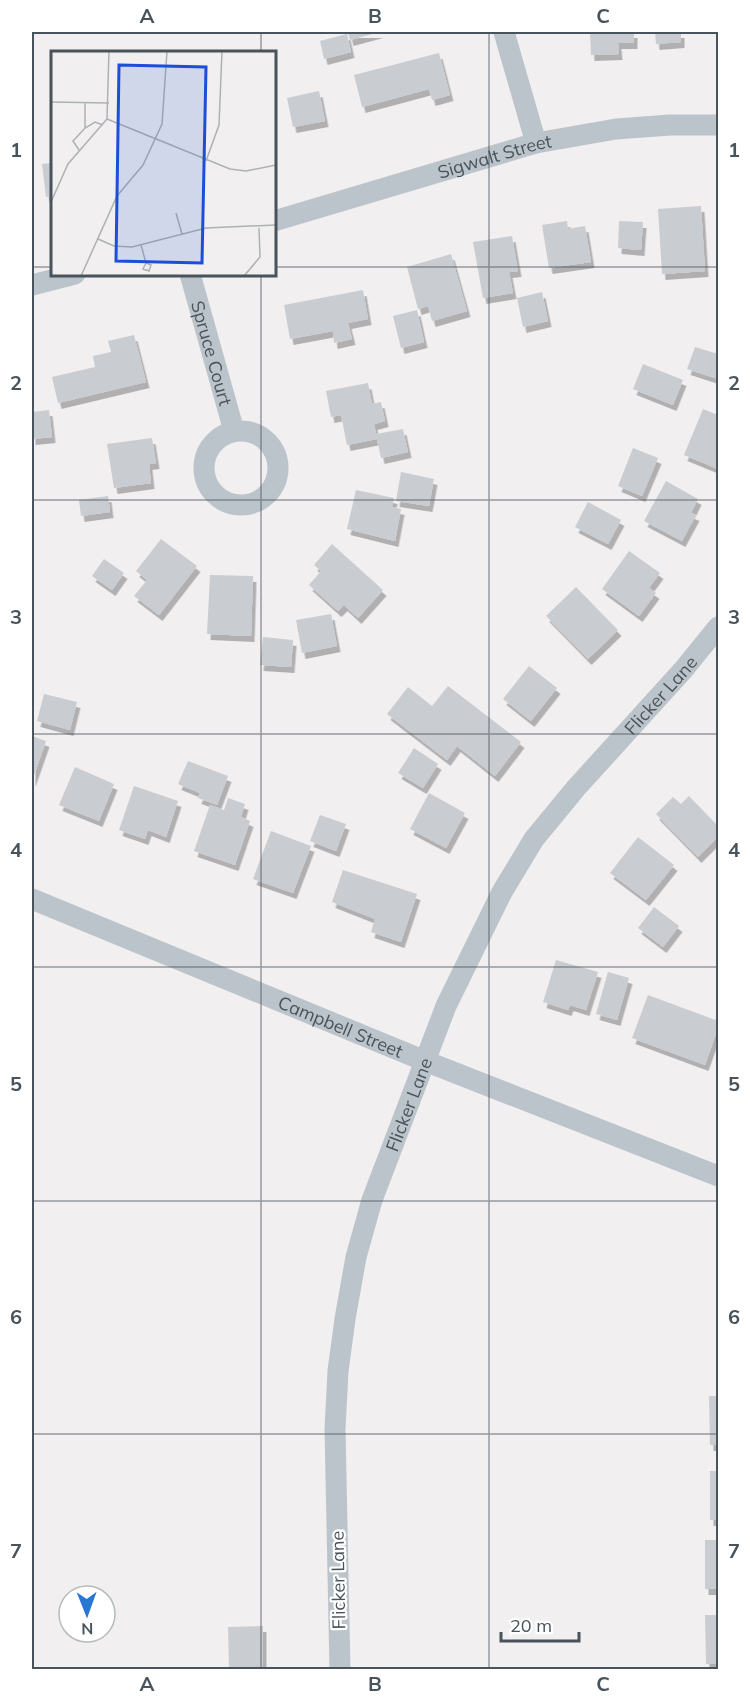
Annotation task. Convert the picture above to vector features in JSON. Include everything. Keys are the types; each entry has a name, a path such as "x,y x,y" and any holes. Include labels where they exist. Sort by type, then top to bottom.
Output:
{"street":[{"path":"504,32 536,143"},
{"name":"Sigwalt Street","path":"276,220 536,143 616,129 670,125 718,125"},
{"path":"32,285 67,276"},
{"name":"Spruce Court","path":"191,276 234,431"},
{"name":"Flicker Lane","path":"339,1670 335,1428 338,1371 356,1257 372,1200 446,1006 502,892 534,839 576,788 684,669 718,627"},
{"name":"Campbell Street","path":"32,899 425,1061 718,1176"}],"building":[{"path":"348,32 380,32 350,40"},
{"path":"590,32 634,32 634,43 618,43 619,54 591,55"},
{"path":"655,32 681,32 681,42 656,44"},
{"path":"347,34 351,52 324,59 320,41"},
{"path":"439,53 450,95 432,100 429,89 362,107 354,75"},
{"path":"319,91 325,121 293,127 287,98"},
{"path":"51,163 51,196 46,197 42,164"},
{"path":"701,206 705,271 662,274 658,209"},
{"path":"567,221 568,229 585,226 591,262 549,268 542,225"},
{"path":"619,221 643,222 641,250 618,248"},
{"path":"512,236 518,271 509,272 513,293 483,298 473,242"},
{"path":"451,254 467,311 432,321 428,306 418,309 407,267"},
{"path":"363,290 368,319 348,323 352,339 334,343 333,331 290,339 284,305"},
{"path":"542,292 548,321 523,327 517,298"},
{"path":"417,310 424,342 401,348 393,316"},
{"path":"134,335 146,382 58,403 52,377 95,367 93,356 111,352 108,341"},
{"path":"695,347 718,354 718,379 687,369"},
{"path":"643,364 683,380 673,405 633,389"},
{"path":"368,383 372,404 381,402 385,421 374,424 376,434 403,429 408,452 381,458 377,439 347,445 341,415 331,417 326,391"},
{"path":"703,409 718,415 718,469 684,455"},
{"path":"49,410 52,437 32,439 32,412"},
{"path":"152,438 156,463 149,464 151,483 114,488 107,444"},
{"path":"633,448 658,458 642,496 618,486"},
{"path":"401,472 434,479 429,506 396,501"},
{"path":"666,481 698,499 691,513 696,515 682,541 644,521"},
{"path":"356,490 394,498 392,507 401,509 395,541 347,529"},
{"path":"108,496 110,512 81,516 79,500"},
{"path":"588,502 621,520 608,544 575,527"},
{"path":"161,539 197,566 159,615 134,596 147,580 136,571"},
{"path":"332,544 383,590 358,618 344,605 338,611 309,585 321,571 314,565"},
{"path":"629,551 660,573 649,588 656,593 639,616 602,589"},
{"path":"104,559 124,573 112,590 92,576"},
{"path":"210,575 253,576 251,636 207,634"},
{"path":"576,587 618,630 588,659 546,616"},
{"path":"331,614 337,646 302,653 296,620"},
{"path":"263,637 293,640 291,667 260,665"},
{"path":"529,666 557,688 531,721 503,699"},
{"path":"448,686 521,742 495,776 457,746 447,760 387,714 408,687 432,706"},
{"path":"44,694 77,702 70,730 37,721"},
{"path":"32,736 46,741 32,781"},
{"path":"414,748 438,764 423,788 398,773"},
{"path":"188,761 228,776 217,805 198,798 200,793 178,784"},
{"path":"75,767 114,784 99,821 59,805"},
{"path":"134,786 178,801 166,837 148,830 145,839 119,830"},
{"path":"429,793 465,813 446,848 410,829"},
{"path":"689,796 718,826 718,837 698,857 656,814 673,797 681,804"},
{"path":"228,798 245,804 241,817 250,821 235,865 194,851 210,805 224,810"},
{"path":"320,815 346,824 336,851 310,841"},
{"path":"271,831 311,846 293,893 253,879"},
{"path":"638,837 674,865 646,900 610,873"},
{"path":"343,870 417,894 401,942 371,932 375,919 332,902"},
{"path":"654,907 679,926 663,947 638,928"},
{"path":"556,960 598,972 586,1010 570,1005 568,1010 543,1002"},
{"path":"608,972 629,978 617,1020 596,1014"},
{"path":"648,995 718,1021 718,1028 705,1065 632,1038"},
{"path":"709,1396 718,1396 718,1445 710,1445"},
{"path":"710,1471 718,1471 718,1520 710,1520"},
{"path":"705,1540 718,1540 718,1589 705,1589"},
{"path":"705,1615 718,1615 718,1664 706,1664"},
{"path":"263,1626 263,1667 229,1668 228,1627"}]}
